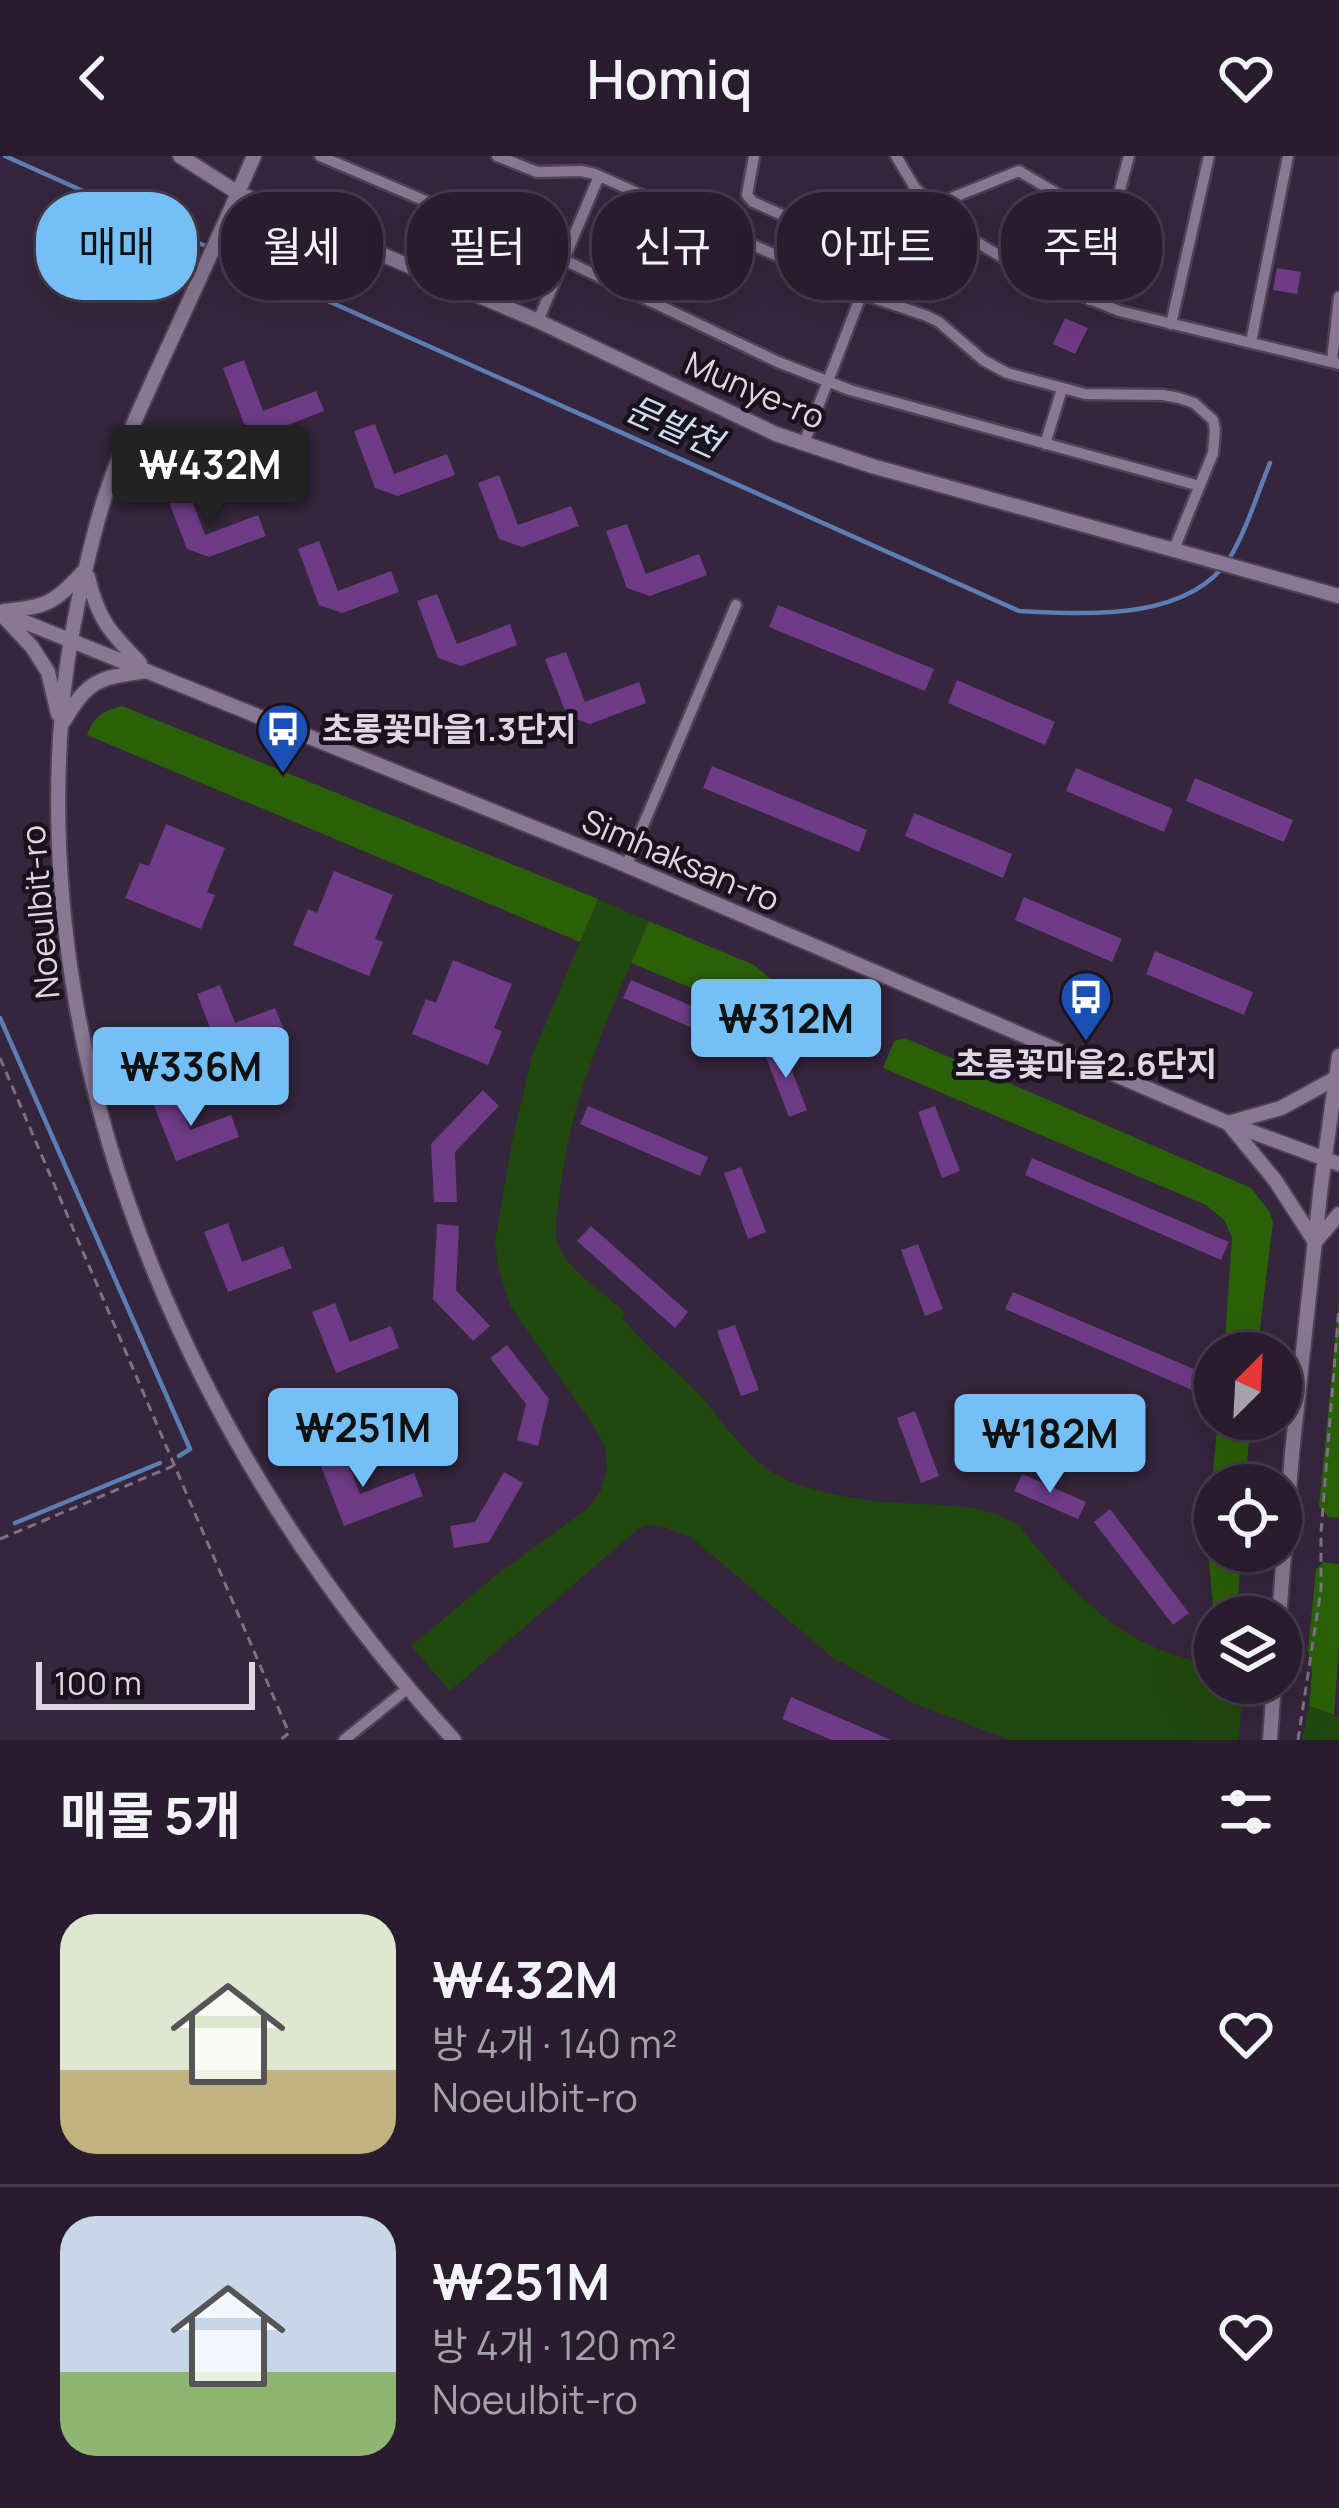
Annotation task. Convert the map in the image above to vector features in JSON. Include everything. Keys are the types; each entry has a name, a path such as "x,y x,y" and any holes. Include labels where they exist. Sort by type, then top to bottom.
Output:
{"street":[{"name":"Munye-ro","path":"180,156 236,192"},
{"name":"Noeulbit-ro","path":"238,192 254,156"},
{"path":"320,156 407,193"},
{"path":"497,156 537,172 581,171 599,176 777,255"},
{"path":"754,156 747,195 777,212"},
{"path":"896,156 919,192"},
{"path":"1119,192 1129,156"},
{"path":"1171,324 1209,156"},
{"path":"1251,342 1288,156"},
{"path":"966,192 1019,171 1054,192"},
{"path":"568,250 599,176"},
{"name":"Noeulbit-ro","path":"221,232 132,427 99,516 72,640 58,788 69,966 77,1018 127,1199 185,1343 218,1408 285,1523 343,1606 407,1689 454,1740"},
{"name":"Munye-ro","path":"383,254 538,320 776,434 872,466 1339,596"},
{"path":"568,262 829,382 1199,486"},
{"path":"1090,300 1335,363 1339,297"},
{"path":"538,320 547,300"},
{"path":"804,443 859,300"},
{"path":"881,300 939,322 994,368 1085,394 1163,395 1206,411 1213,420 1213,453 1174,549"},
{"path":"1045,444 1061,389"},
{"path":"0,612 35,608 61,596 86,569"},
{"path":"86,569 104,624 148,671"},
{"path":"626,866 736,605"},
{"path":"0,612 48,672 61,725"},
{"name":"Simhaksan-ro","path":"0,612 626,866 1228,1123 1332,1161"},
{"path":"61,725 80,694 94,683 148,671"},
{"path":"1291,1464 1315,1242 1332,1161 1339,1056"},
{"path":"1315,1242 1275,1180 1228,1123 1281,1108 1338,1079"},
{"path":"1315,1242 1339,1214"},
{"path":"344,1740 407,1689"},
{"path":"1270,1740 1273,1704"}],"path":[{"path":"0,1058 289,1733 280,1740"},
{"path":"1298,1740 1321,1589 1321,1532 1339,1307"},
{"path":"0,1539 175,1466"}],"green space":[{"path":"122,706 598,899 580,942 87,735 100,715"},
{"path":"598,899 649,921 594,1054 573,1121 556,1220 564,1256 625,1312 622,1318 630,1328 694,1389 762,1465 785,1479 825,1492 983,1510 1019,1525 1067,1583 1104,1617 1146,1643 1194,1660 1194,1704 1242,1704 1239,1740 1009,1740 913,1703 832,1657 691,1537 646,1525 450,1691 411,1646 589,1507 601,1490 607,1468 605,1446 511,1307 498,1267 495,1241 532,1056"},
{"path":"649,921 754,965 774,982 848,1013 852,1023 842,1050 631,963"},
{"path":"905,1038 1251,1188 1273,1222 1260,1332 1225,1332 1232,1237 1224,1220 1206,1205 883,1068 894,1041"},
{"path":"1339,1300 1339,1518 1328,1517 1319,1506"},
{"path":"1216,1440 1249,1440 1247,1464 1214,1464"},
{"path":"1324,1562 1339,1564 1334,1715 1309,1706 1312,1671 1308,1651 1316,1569"},
{"path":"1210,1572 1240,1572 1238,1596 1212,1596"},
{"path":"1309,1706 1339,1718 1339,1740 1302,1740"}],"building":[{"path":"1277,268 1301,272 1297,294 1273,290"},
{"path":"1065,318 1088,328 1075,354 1053,344"},
{"path":"244,360 263,411 316,391 324,411 267,433 244,424 223,368"},
{"path":"375,424 394,474 447,454 455,475 398,496 375,488 354,431"},
{"path":"499,475 518,525 571,506 579,526 522,547 499,539 478,483"},
{"path":"186,484 205,535 258,515 266,536 209,557 187,549 165,492"},
{"path":"627,524 646,574 699,554 707,575 650,596 627,588 606,531"},
{"path":"319,541 338,591 391,571 399,592 342,613 319,605 298,549"},
{"path":"437,594 457,644 510,624 517,645 461,666 438,658 417,601"},
{"path":"778,605 934,669 925,691 769,627"},
{"path":"566,652 585,702 639,682 646,703 590,724 567,716 545,659"},
{"path":"957,680 1055,722 1045,745 948,703"},
{"path":"712,766 867,830 859,852 703,788"},
{"path":"1076,768 1173,809 1164,832 1066,791"},
{"path":"1195,778 1293,820 1284,842 1186,801"},
{"path":"914,813 1012,854 1003,878 905,836"},
{"path":"166,824 225,848 207,892 215,895 201,929 125,898 140,863 149,866"},
{"path":"334,871 393,895 375,939 383,942 369,976 293,945 308,909 317,913"},
{"path":"1024,897 1122,939 1112,962 1015,920"},
{"path":"1155,951 1253,992 1244,1015 1146,974"},
{"path":"453,960 512,984 494,1028 502,1031 488,1065 412,1034 426,999 436,1003"},
{"path":"631,980 751,1031 743,1050 623,998"},
{"path":"220,985 235,1023 275,1008 284,1030 220,1054 197,994"},
{"path":"782,1045 807,1110 789,1117 764,1052"},
{"path":"483,1090 499,1106 455,1152 457,1202 434,1202 431,1144"},
{"path":"175,1092 190,1130 231,1115 239,1137 176,1161 152,1101"},
{"path":"588,1106 708,1157 700,1176 580,1124"},
{"path":"935,1106 960,1171 942,1178 918,1112"},
{"path":"1032,1158 1229,1242 1221,1260 1025,1175"},
{"path":"741,1167 766,1232 748,1239 724,1173"},
{"path":"228,1223 242,1262 283,1246 292,1268 228,1292 204,1232"},
{"path":"437,1224 459,1226 456,1290 490,1326 473,1341 433,1299"},
{"path":"591,1226 688,1312 675,1328 577,1241"},
{"path":"918,1244 943,1309 925,1316 901,1250"},
{"path":"1013,1292 1194,1369 1194,1391 1005,1309"},
{"path":"335,1303 350,1342 391,1326 399,1348 336,1373 312,1312"},
{"path":"735,1325 759,1390 741,1396 717,1331"},
{"path":"507,1345 549,1399 538,1446 517,1440 526,1404 490,1358"},
{"path":"915,1411 939,1476 921,1483 897,1418"},
{"path":"341,1446 360,1494 414,1473 423,1496 344,1526 317,1456"},
{"path":"504,1472 523,1483 489,1542 454,1548 450,1526 475,1522"},
{"path":"1022,1474 1086,1502 1078,1519 1014,1491"},
{"path":"1110,1509 1189,1613 1173,1625 1094,1522"},
{"path":"791,1697 891,1740 832,1740 782,1719"}],"waterway":[{"name":"문발천","path":"5,156 1019,611 1133,610 1188,594 1229,559 1270,463"},
{"path":"0,1018 190,1449 179,1456"},
{"path":"15,1523 160,1463"}],"place":[{"name":"초롱꽃마을1.3단지","path":"283,775"},
{"name":"초롱꽃마을2.6단지","path":"1086,1043"}]}
